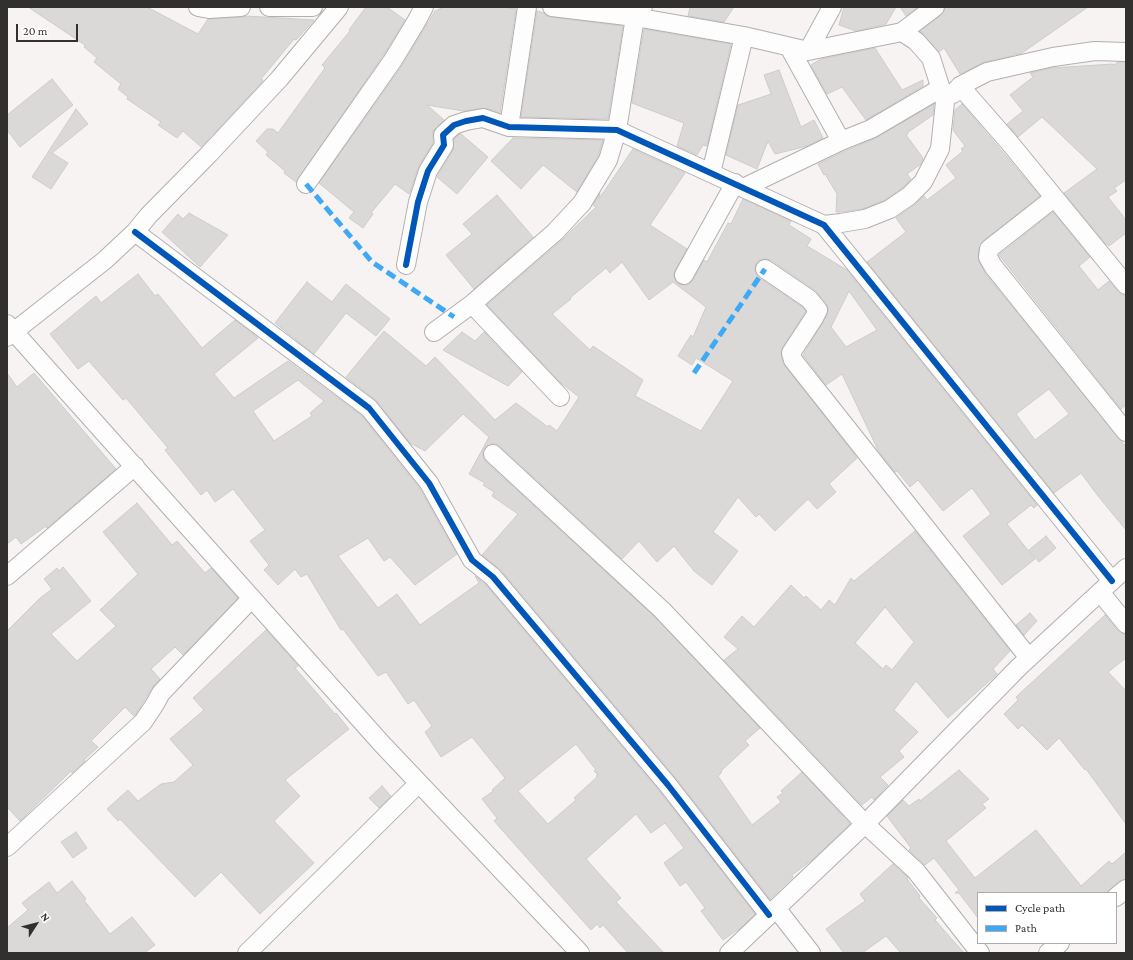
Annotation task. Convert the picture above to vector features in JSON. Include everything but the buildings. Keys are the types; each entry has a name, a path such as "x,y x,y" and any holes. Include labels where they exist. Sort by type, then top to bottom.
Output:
{"street":[{"path":"206,8 241,7"},
{"path":"269,7 313,7"},
{"path":"339,7 280,78 209,154 149,215 135,232 105,260 10,331 135,466 382,744 580,953"},
{"path":"306,184 393,60 424,7"},
{"path":"509,127 527,7"},
{"path":"552,7 639,12 808,51 902,32 935,7"},
{"path":"808,51 832,7"},
{"path":"434,332 472,304 555,232 582,202 608,160 616,130 639,12"},
{"path":"406,265 418,202 428,171 444,145 443,135 454,125 483,118 509,127 616,130 824,224 865,219 890,209 909,196 923,182 940,149 943,95 931,58 916,41 902,32"},
{"path":"710,172 744,36"},
{"path":"789,47 841,141"},
{"path":"684,275 739,186 871,129 943,95 987,72 1053,57 1095,51 1126,52"},
{"path":"960,86 1009,142 1126,285"},
{"path":"1054,198 989,250 988,257 993,266 1126,432"},
{"path":"824,224 1106,587 1126,624"},
{"path":"135,232 369,408 429,482 472,560 493,577 773,911 812,953"},
{"path":"765,269 810,299 818,310 790,353 793,360 1029,658"},
{"path":"472,304 560,397"},
{"path":"493,454 662,610 865,824 916,871 980,953"},
{"path":"7,576 135,466"},
{"path":"729,953 865,824 1029,658 1126,568"},
{"path":"7,847 143,722 161,693 252,598"},
{"path":"247,953 419,783"},
{"path":"1117,896 1126,888"},
{"path":"1048,953 1059,944"}],"marked path":[{"path":"306,184 372,262 454,317"},
{"path":"694,373 765,269"}],"cycle path":[{"path":"406,265 418,202 428,171 444,145 443,135 454,125 483,118 509,127 617,130 824,225 1112,581"},
{"path":"135,232 369,408 429,483 472,560 493,577 668,785 769,915"}]}
